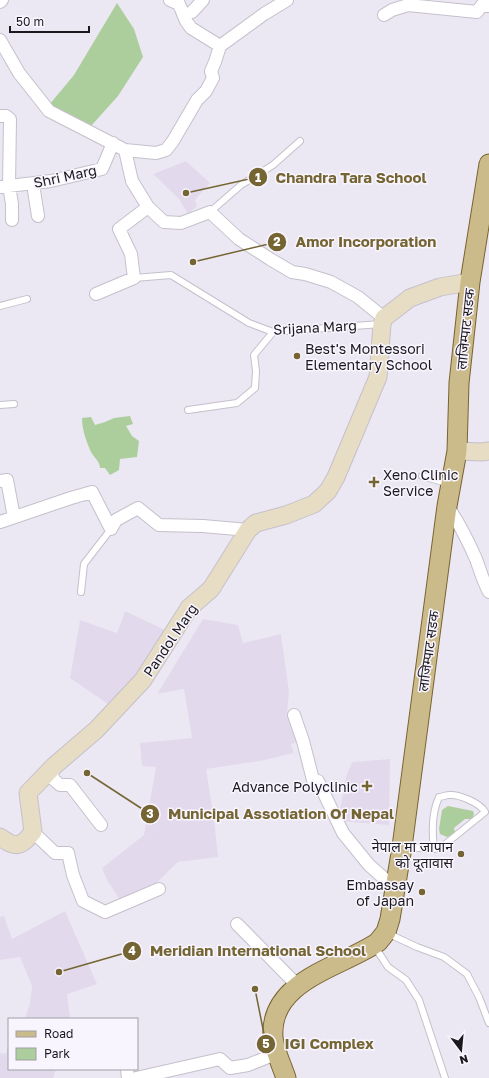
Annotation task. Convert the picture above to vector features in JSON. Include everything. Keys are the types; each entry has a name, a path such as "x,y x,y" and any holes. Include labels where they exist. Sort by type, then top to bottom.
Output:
{"main road":[{"name":"लाजिम्पाट सडक","path":"380,938 390,919 402,847 447,506 457,451 459,383 470,282 489,164"},
{"path":"281,1077 278,1053 273,1039 273,1026 278,1009 285,998 311,977 380,938"}],"street":[{"path":"170,0 179,4 186,21 191,28 220,46"},
{"path":"184,15 192,12 203,0"},
{"path":"0,40 19,73 49,111 114,143 125,150 156,153 166,150 173,141 197,100 206,91 213,78 211,71 220,46 264,14 287,0"},
{"path":"384,15 392,10 408,5 477,12 482,5 489,6"},
{"path":"0,116 6,116 10,119 6,182 12,204 12,220"},
{"name":"Shri Marg","path":"6,182 33,184 102,169 114,143"},
{"path":"125,150 132,181 148,207 164,222 174,223 188,220 210,212 239,238 270,259 292,272 306,274 330,282 358,297 383,321 410,298 440,287 470,282"},
{"path":"33,184 38,216"},
{"path":"96,294 134,278 131,254 119,229 148,207"},
{"name":"Pandol Marg","path":"33,832 28,793 54,766 96,730 143,680 189,608 211,589 248,530 256,523 314,504 328,491 336,477 378,377 383,321"},
{"path":"457,451 489,451"},
{"path":"0,481 7,480 14,517"},
{"path":"0,522 92,492 111,529"},
{"path":"447,506 460,527 489,592"},
{"path":"111,529 116,520 138,508 159,525 203,526 248,530"},
{"path":"294,715 303,741 313,780 318,781 343,833 369,865 396,889"},
{"path":"54,766 52,778 60,785 70,785 101,825"},
{"path":"0,837 11,845 16,845 25,842 33,832 55,853 68,853 73,875 83,901 105,912 159,889"},
{"path":"237,924 298,986"},
{"path":"136,1078 220,1059 230,1068 248,1064 278,1053"}],"lane":[{"path":"210,212 241,186 273,165 300,141"},
{"name":"Srijana Marg","path":"134,278 171,276 249,323 274,332 383,321"},
{"path":"0,306 27,299"},
{"path":"188,410 237,403 255,388 256,371 254,355 274,332"},
{"path":"0,405 14,404"},
{"path":"422,476 451,484"},
{"path":"81,592 84,564 111,529"},
{"path":"402,847 434,849 443,846 486,812 482,807 459,796 449,795 439,797 436,804 432,830 434,849"},
{"path":"445,1078 419,1000 406,980 388,967 380,938 417,947 444,958 467,974 479,997 489,1024"}],"shaded area":[{"path":"186,161 210,183 195,200 197,206 188,214 179,199 153,174"},
{"path":"125,611 169,632 140,677 111,706 70,678 80,620 117,633"},
{"path":"203,619 238,625 243,643 281,634 289,692 287,714 299,742 291,744 294,753 260,761 206,769 218,857 178,862 148,891 120,900 107,880 102,868 144,835 156,767 142,766 140,743 192,738 184,689 157,694"},
{"name":"Advance Polyclinic","path":"390,759 389,825 338,821 346,777 352,762"},
{"path":"65,911 97,984 67,994 70,1017 25,1018 30,1003 32,986 20,957 0,960 0,917 4,916 12,939"},
{"path":"8,1045 8,1070 56,1070 53,1078 0,1078 0,1053 6,1054"}],"green space":[{"path":"117,3 134,29 143,57 118,96 91,126 49,105 74,75"},
{"path":"130,416 133,424 126,426 132,436 139,441 137,457 120,459 119,470 110,475 105,468 100,468 98,461 87,444 82,418 91,417 95,425 114,418"},
{"path":"448,806 473,811 474,814 472,819 465,819 454,828 455,832 453,835 447,837 440,834 439,829 442,810"}],"place":[{"name":"Chandra Tara School","path":"186,193"},
{"name":"Amor Incorporation","path":"193,262"},
{"name":"Best's Montessori Elementary School","path":"297,356"},
{"name":"Xeno Clinic Service","path":"374,482"},
{"name":"Municipal Assotiation Of Nepal","path":"87,773"},
{"name":"Advance Polyclinic","path":"367,786"},
{"name":"नेपाल मा जापान को दूतावास","path":"461,854"},
{"name":"Embassay of Japan","path":"422,892"},
{"name":"Meridian International School","path":"59,972"},
{"name":"IGI Complex","path":"255,989"}]}
